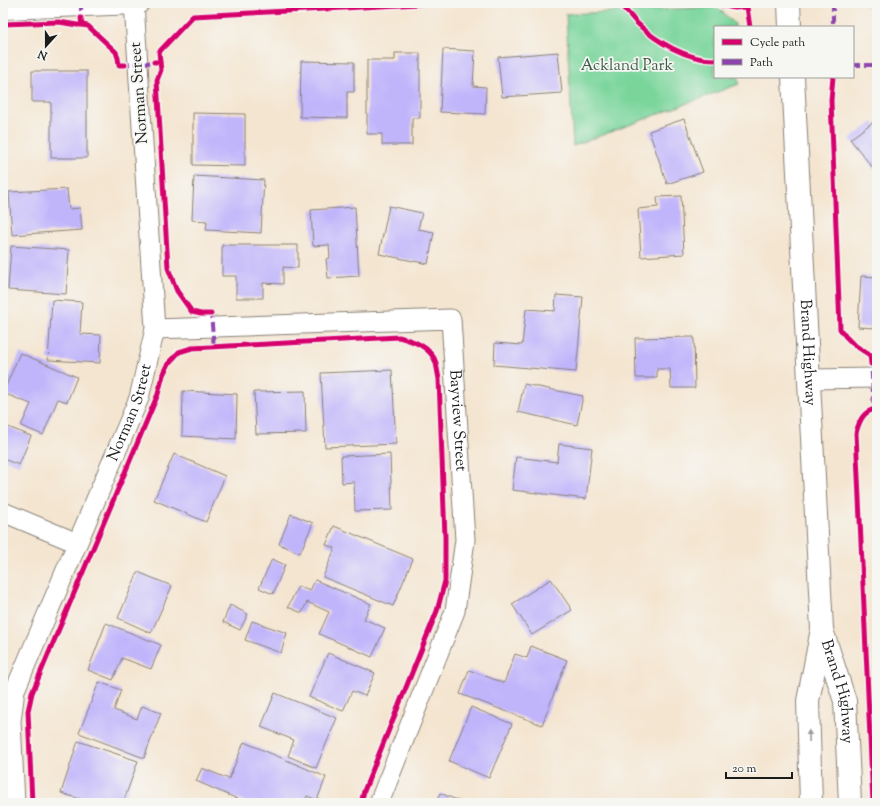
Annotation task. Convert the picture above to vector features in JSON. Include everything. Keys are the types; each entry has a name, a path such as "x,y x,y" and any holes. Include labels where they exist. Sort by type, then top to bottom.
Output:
{"main road":[{"path":"3,8 31,5 138,3"},
{"path":"789,3 790,26"},
{"name":"Brand Highway","path":"793,78 822,629 808,701 811,803"},
{"name":"Brand Highway","path":"822,629 845,701 850,803"}],"street":[{"name":"Norman Street","path":"15,803 12,721 15,690 139,398 155,329 134,3"},
{"name":"Bayview Street","path":"155,329 451,319 464,540 455,611 379,803"},
{"path":"809,378 877,378"},
{"path":"3,512 77,543"}],"green space":[{"name":"Ackland Park","path":"717,7 735,24 735,26 714,26 714,78 738,78 739,84 573,146 566,14"}],"building":[{"path":"864,3 874,3 866,7"},
{"path":"443,49 475,51 473,86 486,87 485,114 440,112"},
{"path":"558,52 562,93 502,97 498,57"},
{"path":"395,53 420,53 420,118 412,118 412,145 382,145 382,134 367,134 367,60 395,60"},
{"path":"301,61 354,62 354,92 347,92 347,118 300,117"},
{"path":"32,71 87,71 87,158 51,158 51,102 32,102"},
{"path":"193,113 245,114 245,166 193,165"},
{"path":"684,119 703,172 667,184 649,131"},
{"path":"873,122 877,127 876,172 850,139"},
{"path":"194,176 264,180 261,233 206,230 207,221 192,220"},
{"path":"67,189 69,209 80,208 82,230 12,235 9,192"},
{"path":"681,196 684,254 641,257 638,209 658,207 657,197"},
{"path":"389,206 422,213 418,229 434,232 428,264 379,254"},
{"path":"355,207 359,276 328,278 326,259 330,258 329,245 313,246 311,210"},
{"path":"222,245 298,245 298,268 283,267 283,284 263,283 263,298 236,298 236,276 222,276"},
{"path":"11,246 69,250 66,294 8,290"},
{"path":"861,276 877,277 877,328 858,327"},
{"path":"556,295 583,297 576,372 494,365 495,343 522,345 526,309 555,311"},
{"path":"52,300 82,302 80,334 101,335 100,363 48,360"},
{"path":"694,337 695,388 671,388 670,369 657,369 657,378 636,378 635,338"},
{"path":"20,353 77,377 67,402 58,399 43,435 21,426 31,404 3,393"},
{"path":"392,370 396,444 325,447 321,373"},
{"path":"524,384 583,396 577,425 518,412"},
{"path":"183,391 237,394 236,439 182,436"},
{"path":"305,391 306,433 256,434 254,392"},
{"path":"3,425 31,436 19,465 3,459"},
{"path":"559,444 592,448 586,499 512,490 516,457 557,462"},
{"path":"174,454 225,476 206,522 154,500"},
{"path":"390,454 392,510 355,511 354,482 342,483 341,456"},
{"path":"291,514 313,523 300,553 279,544"},
{"path":"334,526 413,559 393,606 323,577 335,548 326,545"},
{"path":"272,559 285,565 273,594 259,588"},
{"path":"138,572 172,586 151,633 118,618"},
{"path":"551,579 572,610 532,635 512,604"},
{"path":"315,580 371,604 364,619 385,628 372,657 319,634 329,612 307,602 302,613 288,607 298,586 310,591"},
{"path":"230,605 248,614 240,630 223,622"},
{"path":"252,621 287,633 281,653 245,640"},
{"path":"106,623 161,645 151,669 122,658 113,680 88,670"},
{"path":"531,646 567,660 542,725 460,694 469,670 504,683 515,654 527,658"},
{"path":"328,653 375,673 365,696 352,691 343,711 309,697"},
{"path":"99,682 121,690 114,710 137,719 142,706 161,713 144,758 79,733"},
{"path":"275,693 337,718 316,768 288,756 294,740 261,727"},
{"path":"471,707 512,724 489,778 449,761"},
{"path":"78,741 138,761 123,803 92,803 61,793"},
{"path":"244,742 326,777 317,800 307,796 304,803 247,803 196,781 202,768 229,779"},
{"path":"440,793 464,803 436,803"}],"marked path":[{"path":"81,3 81,21"},
{"path":"833,3 833,26"},
{"path":"122,65 156,62"},
{"path":"854,65 877,65"},
{"path":"208,314 211,314 214,347"},
{"path":"871,360 874,409"}],"cycle path":[{"path":"160,62 159,52 193,16 438,3"},
{"path":"617,3 623,7 637,23 653,37 673,49 694,57 714,60"},
{"path":"707,3 734,8 747,7 750,26"},
{"path":"3,24 59,22 82,25 81,18"},
{"path":"82,25 88,26 116,52 119,65 125,65"},
{"path":"154,62 160,62 161,70 157,80 168,268 177,291 192,312 211,314"},
{"path":"833,78 831,100 840,329 850,341 870,355 871,364"},
{"path":"32,803 28,711 32,693 158,394 163,375 169,363 179,352 192,348 399,337 410,340 426,349 434,357 437,367 439,379 445,537 445,581 437,611 364,791 361,803"},
{"path":"873,803 856,433 862,417 868,412 877,409"}]}
